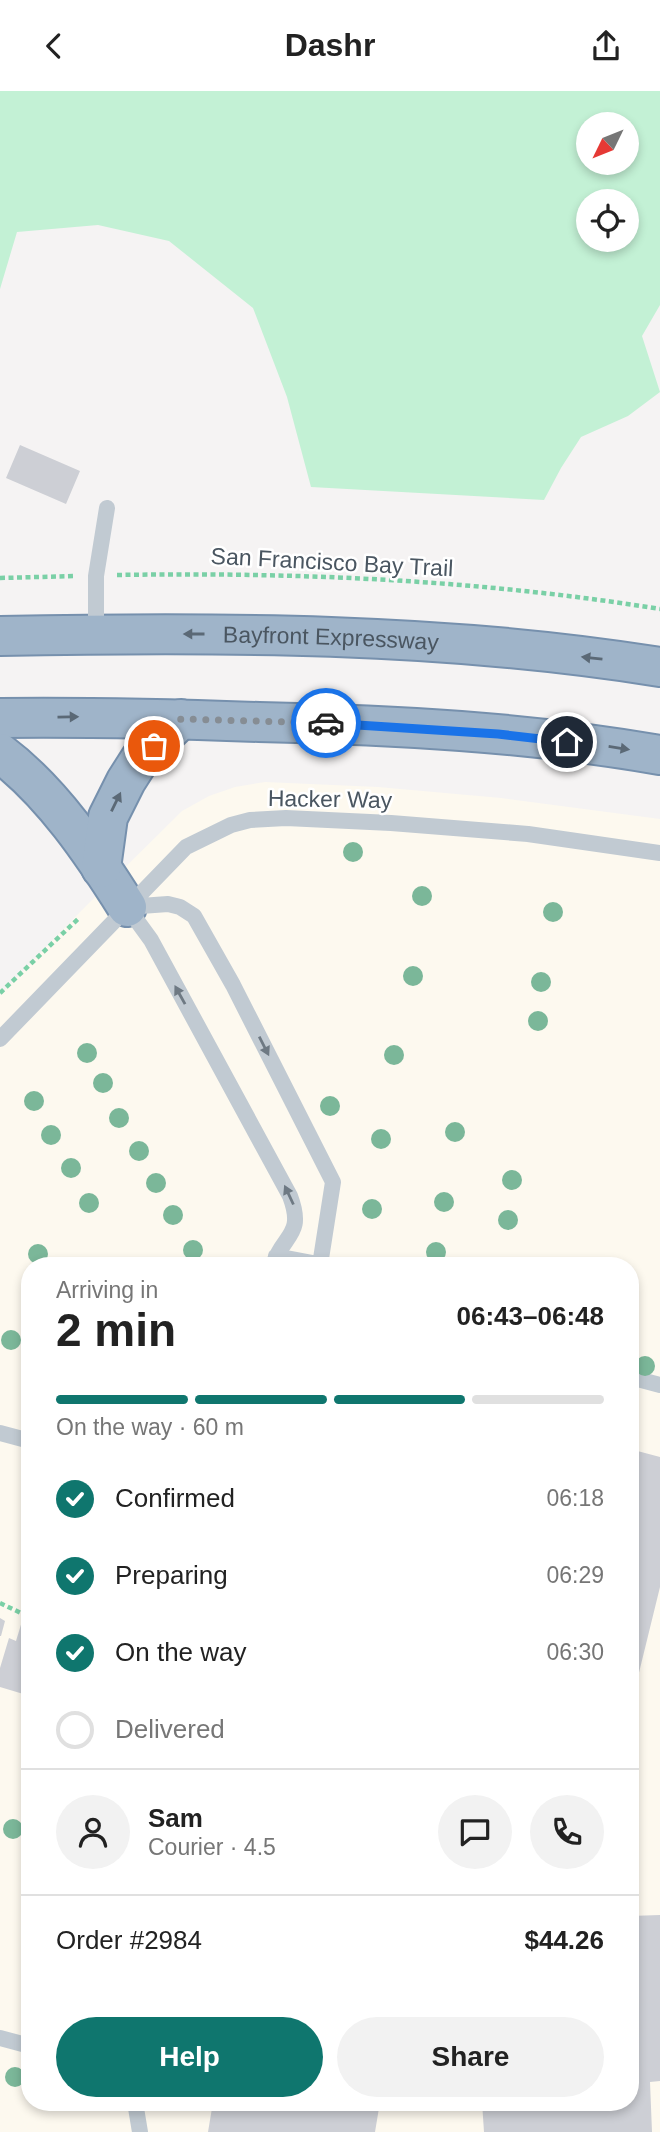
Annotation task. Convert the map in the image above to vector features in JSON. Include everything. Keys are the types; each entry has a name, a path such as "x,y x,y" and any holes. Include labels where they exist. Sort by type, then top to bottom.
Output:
{"highway":[{"name":"Bayfront Expressway","path":"0,636 245,634 373,639 505,649 660,667"},
{"path":"0,717 369,725 498,734 660,755"},
{"path":"101,868 108,817 125,781 140,759 181,719"},
{"path":"0,754 23,772 84,842 127,907"}],"lane":[{"path":"96,634 96,576 107,507"},
{"name":"Hacker Way","path":"0,1039 186,847 231,825 250,820 323,818 459,827 595,842 660,853"},
{"path":"127,907 167,904 180,907 194,916 233,985 333,1182 322,1257"},
{"path":"127,907 151,940 290,1196 296,1221 292,1235 276,1257"},
{"path":"639,1379 660,1385"},
{"path":"0,1433 21,1439"},
{"path":"0,2038 21,2044"},
{"path":"136,2111 140,2132"}],"path":[{"name":"San Francisco Bay Trail","path":"0,578 204,573 319,576 523,591 660,609"},
{"path":"0,993 79,918"},
{"path":"0,1603 21,1613"}],"shaded area":[{"path":"265,782 378,787 501,798 660,819 660,2132 0,2132 0,995 182,811 209,796 235,787"}],"green space":[{"path":"0,91 660,91 660,305 642,336 660,392 628,416 581,437 544,500 311,487 287,397 253,308 169,241 98,225 17,232 0,289"}],"building":[{"path":"20,445 80,471 66,504 6,478"},
{"path":"639,1451 660,1457 660,1587 639,1673"},
{"path":"0,1618 5,1621 1,1636 0,1636"},
{"path":"21,1625 21,1693 0,1687 0,1668 9,1638 16,1641"},
{"path":"660,1915 660,2081 650,2082 652,2132 484,2132 483,2111 639,2111 639,1916"},
{"path":"212,2111 378,2111 375,2132 208,2132"}],"way so far":[{"path":"154,746 181,719 326,723"}],"route":[{"path":"326,723 498,734 567,742"}]}
